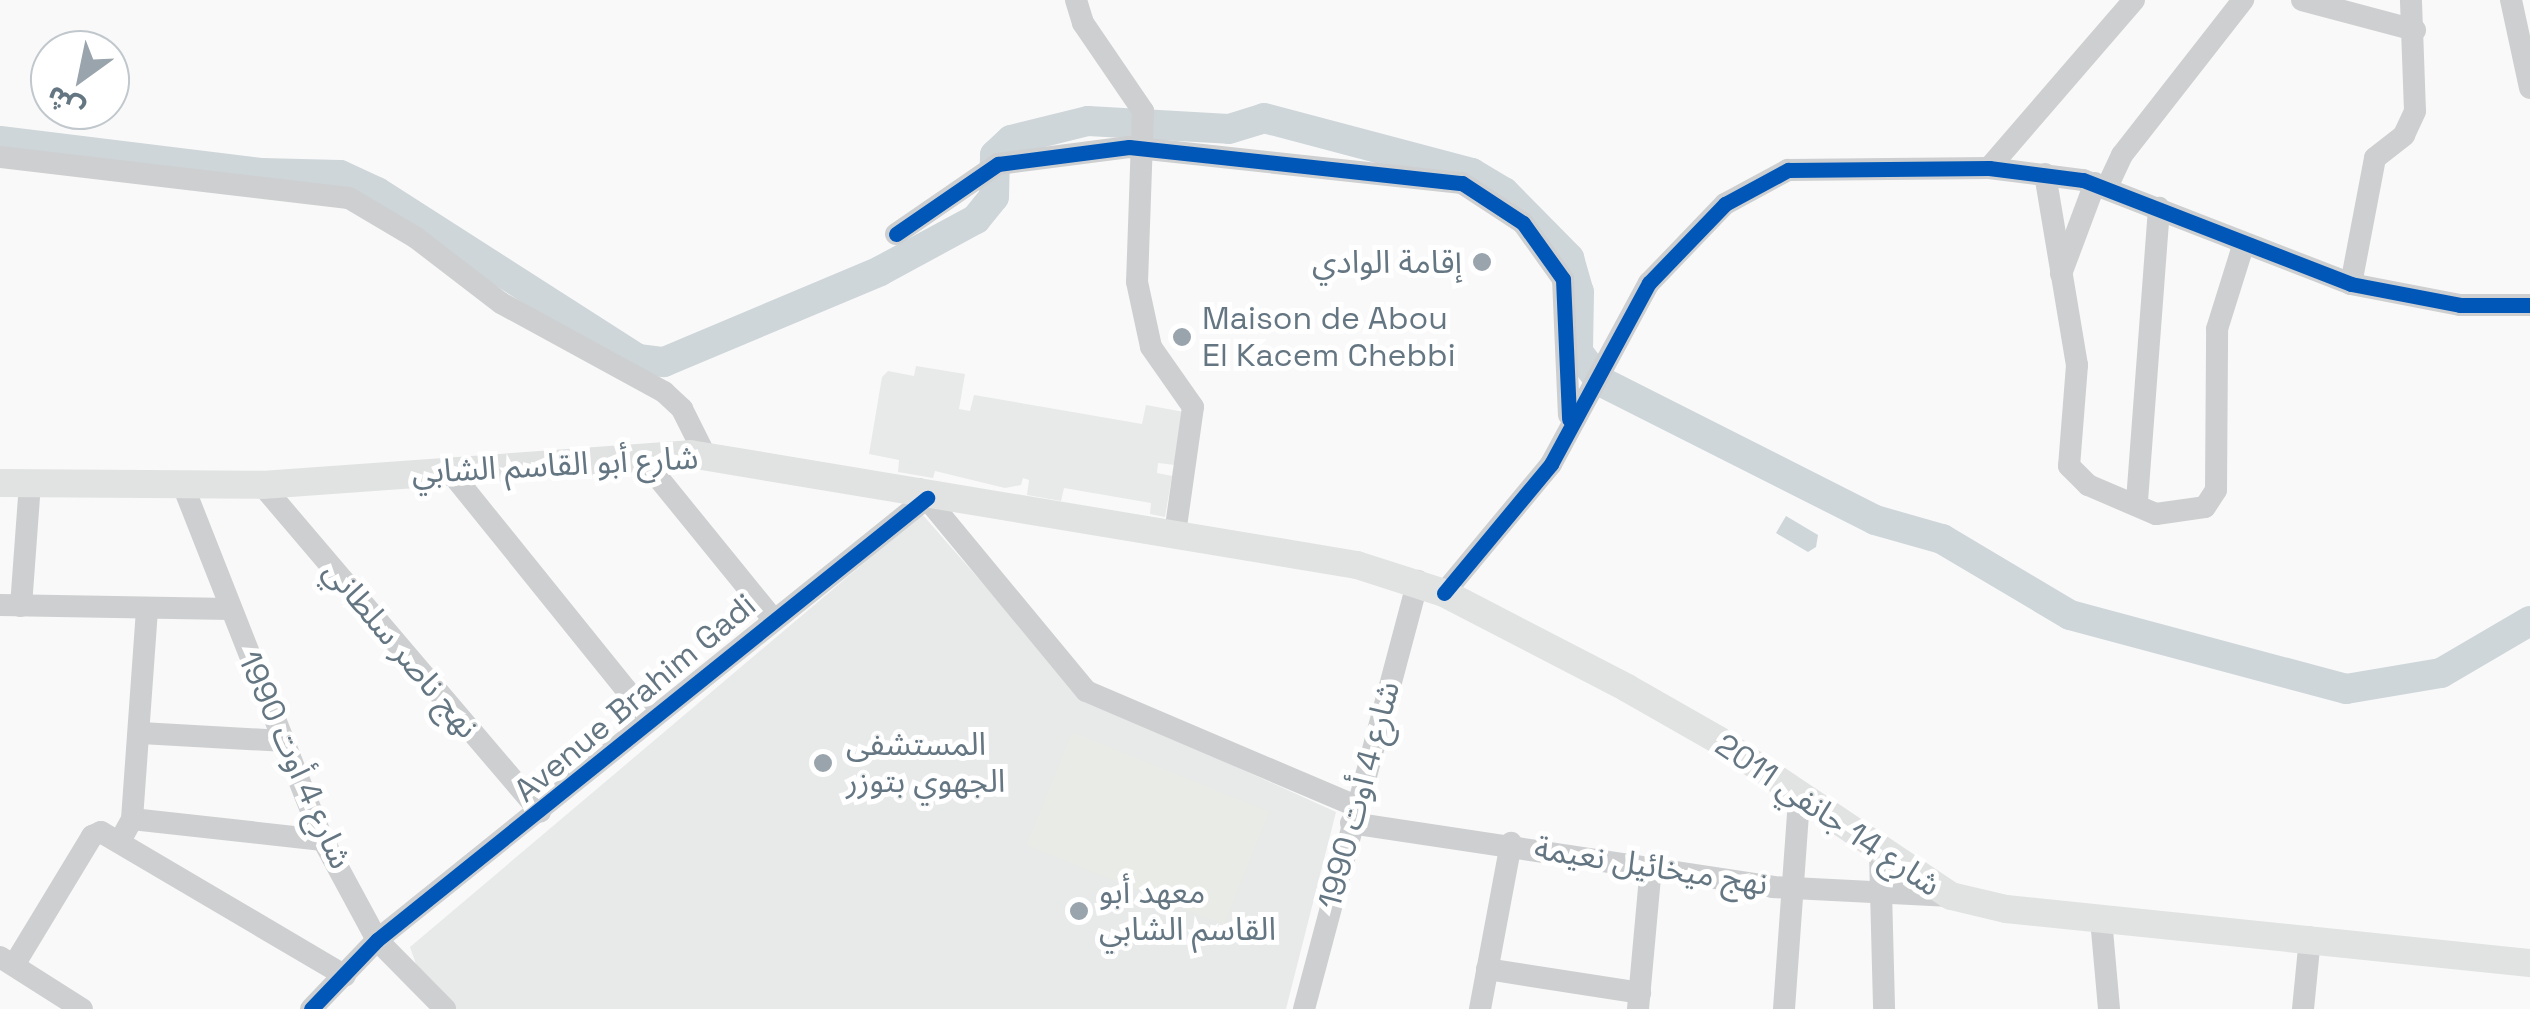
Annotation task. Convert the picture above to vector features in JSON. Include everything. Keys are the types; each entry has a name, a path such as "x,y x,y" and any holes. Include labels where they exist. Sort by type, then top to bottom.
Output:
{"main road":[{"name":"شارع أبو القاسم الشابي","path":"0,483 262,486 705,455 1176,534 1409,578"},
{"name":"شارع 14 جانفي 2011","path":"1409,578 1718,740 1880,853 1951,896 2101,919 2310,937 2530,963"}],"street":[{"path":"1076,0 1083,23 1144,131 1137,282 1151,347 1193,408 1176,534"},
{"path":"1989,168 2134,0"},
{"path":"2061,274 2102,184 2243,0"},
{"path":"2302,0 2415,30"},
{"path":"2351,284 2375,158 2412,124 2412,0"},
{"path":"2511,0 2530,88"},
{"path":"896,234 998,164 1144,131 1462,182 1492,198 1548,250 1563,279 1568,422"},
{"path":"0,156 349,198 414,236 501,303 664,392 682,409 705,455"},
{"path":"1444,593 1551,464 1568,422 1630,308 1680,247 1725,204 1767,176 1816,166 1989,168 2046,174 2102,184 2351,284 2460,306 2530,305"},
{"path":"2046,174 2076,364 2069,466 2088,485 2137,501 2156,514 2212,503 2216,329 2244,243"},
{"path":"2137,501 2159,208"},
{"path":"643,459 773,619"},
{"path":"450,470 650,720"},
{"path":"30,484 10,605 230,609"},
{"name":"نهج ناصر سلطاني","path":"262,486 540,812"},
{"name":"شارع 4 أوت 1990","path":"184,488 323,840 378,940 445,1009"},
{"name":"Avenue Brahim Gadi","path":"311,1009 378,940 540,812 923,494"},
{"name":"نهج ميخائيل نعيمة","path":"923,494 1086,691 1354,814 1651,867 1795,888 1951,896"},
{"name":"شارع 4 أوت 1990","path":"1304,1009 1409,578"},
{"path":"120,840 132,818 146,609"},
{"path":"140,734 282,741"},
{"path":"1784,1009 1799,798"},
{"path":"132,818 323,840"},
{"path":"82,1009 7,961 92,836 100,832 120,840 344,976"},
{"path":"1480,1009 1512,843"},
{"path":"1880,853 1884,1009"},
{"path":"1487,970 1639,1001 1651,867"},
{"path":"2101,919 2108,1009"},
{"path":"2304,1009 2310,937"}],"shaded area":[{"path":"916,366 965,374 959,409 970,411 974,395 1142,424 1146,405 1184,412 1175,465 1158,463 1157,473 1172,476 1165,517 1150,514 1151,503 1064,488 1061,501 1027,495 1029,480 1023,478 1021,485 1005,488 935,471 933,478 898,472 899,460 869,454 882,377 888,371 914,376"},
{"path":"922,514 1082,697 1336,812 1286,1009 447,1009 423,984 410,947"},
{"path":"1786,516 1818,535 1816,547 1808,552 1776,533"},
{"path":"1072,732 1269,812 1224,925 1026,845"}],"waterway":[{"path":"0,141 262,173 340,175 377,192 638,359 664,362 880,271 976,219 994,197 995,155 1011,140 1088,121 1229,129 1264,118 1472,173 1504,192 1569,258 1579,292 1578,352 1600,381 1875,520 1942,539 2070,615 2346,689 2441,673 2530,621"}],"cycle path":[{"path":"896,234 998,164 1129,147 1462,183 1523,223 1563,279 1569,419"},
{"path":"1444,593 1551,464 1649,283 1725,204 1788,170 1989,168 2083,180 2351,284 2460,305 2530,305"},
{"path":"311,1009 377,940 927,498"}],"place":[{"name":"إقامة الوادي","path":"1482,262"},
{"name":"Maison de Abou El Kacem Chebbi","path":"1182,337"},
{"name":"المستشفى الجهوي بتوزر","path":"823,763"},
{"name":"معهد أبو القاسم الشابي","path":"1079,911"}]}
